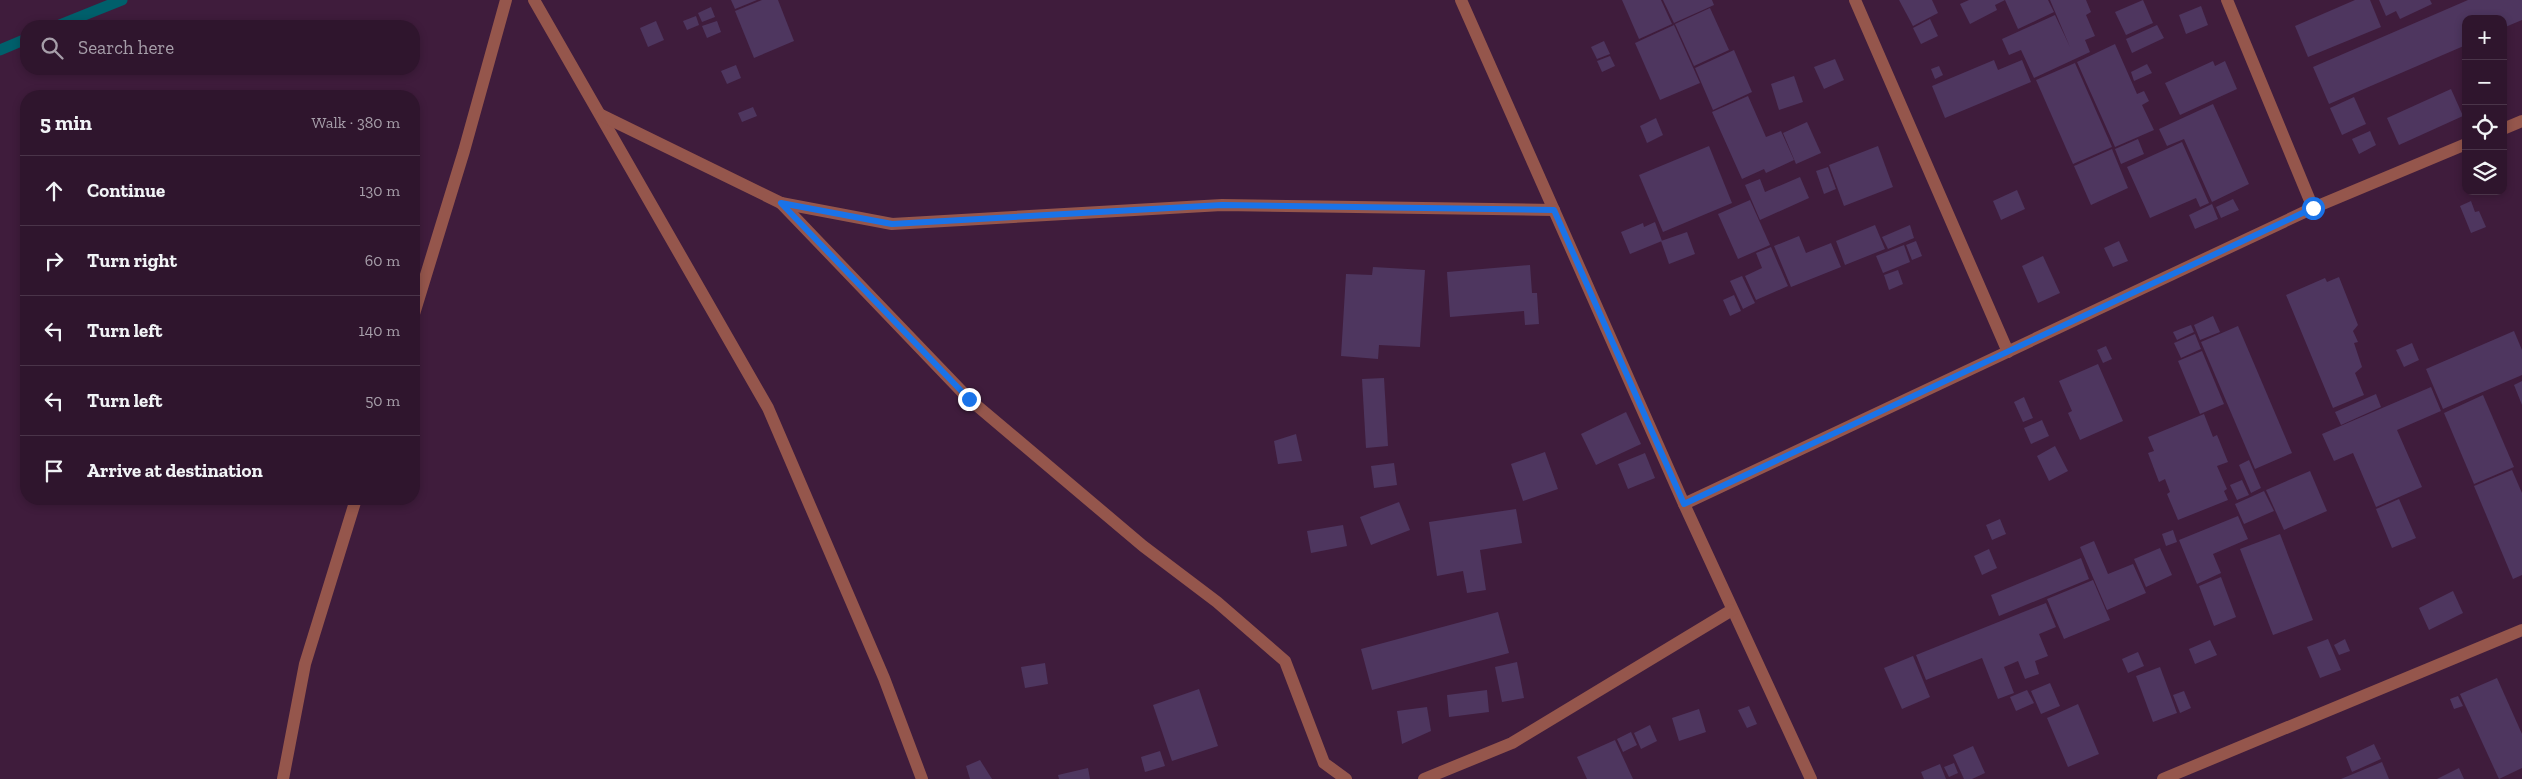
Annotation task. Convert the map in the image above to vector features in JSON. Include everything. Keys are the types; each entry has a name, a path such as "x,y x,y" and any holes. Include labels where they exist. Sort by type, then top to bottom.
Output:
{"street":[{"path":"420,295 464,152 506,0"},
{"path":"534,0 768,408 884,678 922,779"},
{"path":"1461,0 1684,504 1811,779"},
{"path":"1855,0 2008,352"},
{"path":"2227,0 2313,208"},
{"path":"601,115 781,203 892,224 1222,205 1554,210"},
{"path":"2507,127 2522,121"},
{"path":"1684,504 2313,208 2462,146"},
{"path":"781,203 969,399 1143,546 1217,602 1285,661 1324,763 1346,779"},
{"path":"282,779 305,664 354,505"},
{"path":"1424,779 1512,743 1732,610"},
{"path":"2163,779 2522,630"}],"building":[{"path":"731,0 757,0 735,9"},
{"path":"762,0 778,0 794,41 754,58 735,11"},
{"path":"1622,0 1661,0 1672,24 1639,39"},
{"path":"1663,0 1712,0 1714,5 1674,23"},
{"path":"1899,0 1932,0 1938,13 1913,26"},
{"path":"1969,0 2005,0 1995,5 1997,10 1970,24 1960,4"},
{"path":"2005,0 2048,0 2054,12 2018,29"},
{"path":"2050,0 2086,0 2091,12 2086,15 2095,36 2085,40 2090,52 2034,78 2021,50 2009,55 2002,39 2055,15 2070,47"},
{"path":"2143,0 2153,23 2126,35 2115,12"},
{"path":"2355,0 2370,0 2381,27 2308,57 2295,26"},
{"path":"2379,0 2430,0 2432,4 2400,19 2396,11 2386,16"},
{"path":"2468,0 2522,0 2522,20 2507,26 2507,15 2462,15 2462,47 2329,104 2313,67"},
{"path":"2201,6 2208,25 2186,34 2179,15"},
{"path":"711,7 715,17 702,22 698,13"},
{"path":"1710,8 1729,50 1694,66 1675,24"},
{"path":"696,16 699,25 687,30 683,21"},
{"path":"1930,19 1938,36 1921,44 1913,28"},
{"path":"656,21 664,40 648,47 640,28"},
{"path":"717,21 721,32 707,38 702,26"},
{"path":"1674,25 1700,83 1660,100 1635,43"},
{"path":"2157,25 2164,38 2132,53 2126,39"},
{"path":"1604,41 1610,54 1597,59 1591,47"},
{"path":"2115,44 2137,94 2144,91 2149,101 2142,105 2154,130 2115,147 2077,62"},
{"path":"1734,50 1752,92 1713,110 1695,68"},
{"path":"1610,56 1615,66 1602,72 1597,61"},
{"path":"1835,59 1844,80 1824,89 1814,67"},
{"path":"1994,60 1998,70 2022,60 2031,82 1945,118 1932,86"},
{"path":"2213,61 2215,66 2225,61 2237,89 2180,115 2165,83"},
{"path":"2075,63 2112,147 2073,164 2036,80"},
{"path":"2147,64 2152,73 2134,81 2131,72"},
{"path":"736,65 741,78 727,84 721,71"},
{"path":"1939,66 1943,75 1935,79 1931,69"},
{"path":"1794,76 1803,102 1779,110 1771,84"},
{"path":"2451,89 2462,114 2462,116 2399,145 2387,118"},
{"path":"1748,96 1766,137 1781,131 1794,160 1766,173 1764,169 1742,179 1712,112"},
{"path":"2354,97 2366,124 2342,135 2330,108"},
{"path":"2213,104 2249,184 2212,202 2184,139 2167,146 2159,129"},
{"path":"753,107 757,116 742,122 738,113"},
{"path":"1656,118 1663,135 1647,143 1640,126"},
{"path":"1807,122 1821,153 1796,164 1783,133"},
{"path":"2370,131 2376,145 2359,154 2352,139"},
{"path":"2138,139 2144,154 2121,164 2115,149"},
{"path":"2182,142 2209,203 2200,207 2196,198 2150,218 2127,167"},
{"path":"1709,146 1732,203 1663,232 1639,175"},
{"path":"1878,146 1893,187 1844,206 1829,165"},
{"path":"2112,149 2128,188 2091,205 2074,166"},
{"path":"1828,167 1836,189 1824,194 1816,171"},
{"path":"1800,177 1809,198 1760,220 1745,185 1760,179 1765,192"},
{"path":"2017,190 2025,209 2001,220 1993,201"},
{"path":"2233,199 2239,210 2221,218 2216,207"},
{"path":"1750,200 1770,245 1738,259 1718,214"},
{"path":"2471,201 2475,212 2479,211 2486,227 2471,233 2460,206"},
{"path":"2212,204 2218,219 2195,229 2189,215"},
{"path":"1655,222 1662,241 1630,254 1621,232 1643,223 1644,227"},
{"path":"1875,225 1885,249 1845,265 1836,241"},
{"path":"1910,225 1914,238 1888,249 1882,237"},
{"path":"1687,232 1695,254 1669,264 1661,241"},
{"path":"1799,236 1806,253 1831,243 1841,267 1791,287 1774,246"},
{"path":"1916,241 1922,256 1912,260 1906,245"},
{"path":"2119,241 2128,261 2113,267 2104,248"},
{"path":"1904,245 1910,262 1883,273 1876,256"},
{"path":"1771,247 1788,286 1756,300 1745,276 1762,268 1756,253"},
{"path":"2043,256 2060,293 2038,303 2022,266"},
{"path":"1530,265 1532,293 1537,293 1539,324 1525,325 1524,311 1450,317 1447,272"},
{"path":"1373,267 1425,270 1420,347 1379,345 1378,359 1341,356 1346,274 1372,275"},
{"path":"1898,270 1903,284 1889,290 1884,275"},
{"path":"1742,276 1755,303 1743,309 1730,281"},
{"path":"2339,277 2358,325 2353,331 2358,342 2354,343 2362,367 2355,373 2364,395 2333,408 2286,295 2325,278 2327,282"},
{"path":"1734,295 1741,311 1730,316 1723,300"},
{"path":"2213,316 2220,332 2200,340 2194,325"},
{"path":"2191,325 2194,332 2177,340 2173,332"},
{"path":"2238,326 2292,453 2255,469 2201,342"},
{"path":"2514,331 2522,350 2522,375 2443,409 2426,369"},
{"path":"2195,334 2201,349 2181,358 2174,343"},
{"path":"2412,343 2419,360 2404,367 2396,350"},
{"path":"2106,346 2112,359 2103,363 2097,350"},
{"path":"2202,351 2224,404 2200,414 2178,361"},
{"path":"2098,364 2123,421 2080,440 2068,413 2072,411 2059,381"},
{"path":"1384,378 1388,446 1366,448 1362,379"},
{"path":"2522,381 2522,405 2514,385"},
{"path":"2431,387 2441,411 2397,430 2422,487 2376,507 2353,453 2334,461 2322,434"},
{"path":"2376,394 2381,407 2341,425 2335,412"},
{"path":"2483,395 2514,467 2474,484 2444,413"},
{"path":"2024,397 2033,418 2023,422 2014,402"},
{"path":"1626,412 1641,444 1596,465 1581,434"},
{"path":"2204,414 2213,437 2217,435 2228,462 2217,466 2227,489 2224,491 2228,500 2178,520 2167,494 2170,492 2165,479 2159,482 2148,453 2154,451 2148,437"},
{"path":"2042,420 2049,436 2031,444 2024,428"},
{"path":"1296,434 1302,461 1278,464 1274,441"},
{"path":"2055,446 2068,471 2049,481 2037,456"},
{"path":"1545,452 1558,489 1523,501 1511,464"},
{"path":"1645,453 1655,478 1628,489 1618,464"},
{"path":"2249,460 2261,488 2251,493 2239,465"},
{"path":"1394,463 1397,485 1374,488 1371,466"},
{"path":"2512,470 2522,493 2522,575 2513,579 2474,486"},
{"path":"2310,471 2327,511 2284,530 2266,490"},
{"path":"2242,480 2249,495 2237,500 2230,485"},
{"path":"2264,491 2274,511 2244,524 2235,504"},
{"path":"2399,499 2416,538 2392,548 2376,509"},
{"path":"1399,502 1410,530 1371,545 1360,517"},
{"path":"1516,509 1522,543 1480,550 1486,590 1467,593 1463,571 1437,576 1429,522"},
{"path":"2238,516 2248,539 2213,554 2221,573 2197,584 2179,540"},
{"path":"2000,519 2006,534 1992,540 1986,525"},
{"path":"1343,525 1347,546 1311,553 1307,531"},
{"path":"2173,530 2177,542 2166,546 2162,534"},
{"path":"2280,534 2313,620 2273,635 2240,549"},
{"path":"2094,541 2108,574 2133,564 2146,593 2107,610 2080,547"},
{"path":"2160,548 2172,575 2146,587 2134,559"},
{"path":"1989,549 1997,568 1982,575 1974,556"},
{"path":"2081,558 2089,579 1999,616 1991,595"},
{"path":"2221,577 2236,617 2214,626 2199,586"},
{"path":"2093,580 2110,620 2064,639 2047,599"},
{"path":"2453,591 2463,613 2429,630 2419,608"},
{"path":"2046,603 2056,627 2039,634 2048,656 2035,661 2039,674 2025,679 2018,661 2004,667 2014,693 1998,699 1982,658 1926,680 1916,655"},
{"path":"1498,612 1509,653 1372,690 1361,649"},
{"path":"2328,639 2341,670 2320,678 2307,647"},
{"path":"2345,639 2350,651 2339,655 2334,645"},
{"path":"2210,640 2217,655 2195,664 2189,649"},
{"path":"2138,652 2144,666 2128,673 2122,659"},
{"path":"1913,656 1930,697 1902,709 1884,668"},
{"path":"1517,662 1524,698 1502,702 1495,667"},
{"path":"1045,663 1048,684 1025,688 1021,667"},
{"path":"2160,667 2177,713 2153,722 2136,676"},
{"path":"2497,678 2522,734 2522,768 2499,779 2460,694"},
{"path":"2050,683 2060,706 2041,714 2031,691"},
{"path":"1199,689 1218,746 1172,761 1153,705"},
{"path":"1487,690 1489,712 1449,717 1447,695"},
{"path":"2027,690 2034,703 2016,711 2010,697"},
{"path":"2184,691 2191,708 2180,713 2173,695"},
{"path":"2458,696 2463,706 2454,709 2450,699"},
{"path":"2078,704 2099,754 2068,767 2047,718"},
{"path":"1749,706 1757,724 1747,728 1738,710"},
{"path":"1427,707 1431,731 1402,744 1397,711"},
{"path":"1699,709 1706,732 1679,741 1672,718"},
{"path":"1650,725 1657,741 1641,749 1634,733"},
{"path":"1631,732 1637,745 1623,752 1617,739"},
{"path":"1615,740 1633,779 1587,779 1577,757"},
{"path":"2374,744 2381,759 2352,772 2346,757"},
{"path":"1973,746 1985,773 1972,779 1964,779 1953,755"},
{"path":"1160,751 1165,766 1145,772 1141,757"},
{"path":"980,760 992,779 970,779 966,766"},
{"path":"2382,762 2389,779 2341,779"},
{"path":"1954,763 1958,773 1949,777 1944,767"},
{"path":"1940,764 1946,779 1924,779 1921,772"},
{"path":"1088,768 1090,779 1059,779 1058,775"},
{"path":"2459,768 2464,779 2437,779"}],"waterway":[{"path":"72,20 122,0"},
{"path":"0,50 20,42"}],"route":[{"path":"969,399 781,203 892,224 1222,205 1554,210 1684,504 2313,208"}]}
